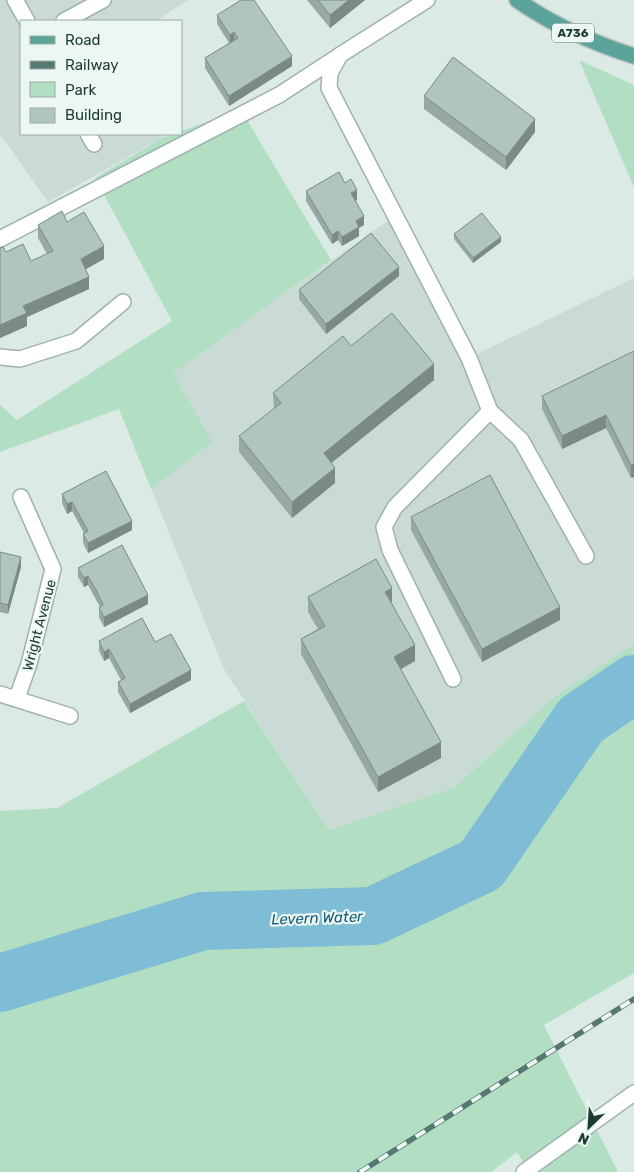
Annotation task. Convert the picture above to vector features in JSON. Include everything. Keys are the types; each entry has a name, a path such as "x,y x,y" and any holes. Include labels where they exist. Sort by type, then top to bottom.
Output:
{"main road":[{"name":"A736","path":"520,1 566,29 610,49 634,56"}],"street":[{"path":"15,0 26,20"},
{"path":"66,20 102,0"},
{"path":"0,240 279,95 426,0"},
{"path":"340,55 330,73 329,88 469,358 490,411 521,440 586,556"},
{"path":"0,357 20,360 76,341 123,302"},
{"path":"453,678 390,550 384,527 395,507 490,411"},
{"name":"Wright Avenue","path":"18,698 29,664 53,569 21,497"},
{"path":"0,694 18,698 70,716"},
{"path":"524,1172 634,1093"}],"shaded area":[{"path":"0,0 188,0 158,20 20,20 20,135 163,135 164,137 48,202 0,134"},
{"path":"395,216 469,358 634,278 634,644 554,697 455,787 329,830 224,669 119,409"}],"green space":[{"path":"579,60 634,85 634,187"},
{"path":"241,110 331,260 173,373 212,442 151,489 119,409 0,452 0,405 17,420 172,321 95,178 164,137 182,135 182,131"},
{"path":"634,644 634,973 544,1025 618,1172 528,1172 517,1152 491,1172 0,1172 0,811 57,808 244,701 329,830 455,787 554,697"}],"building":[{"path":"241,0 254,0 292,56 229,96 205,58 238,38 234,32 230,35 217,15"},
{"path":"318,0 349,0 330,15"},
{"path":"453,57 535,119 506,157 424,96"},
{"path":"339,172 345,183 351,179 357,190 351,193 364,216 356,221 359,227 342,237 338,231 332,235 306,191"},
{"path":"62,211 67,222 84,212 104,246 81,259 89,277 23,306 27,313 0,325 0,248 3,247 6,252 23,244 31,261 53,251 38,225"},
{"path":"482,213 501,237 473,258 454,234"},
{"path":"371,233 399,267 326,324 299,290"},
{"path":"392,313 434,364 324,453 335,468 292,502 239,436 281,403 273,393 343,336 351,346"},
{"path":"634,351 634,464 631,465 606,415 562,436 542,396"},
{"path":"106,471 132,521 88,543 83,534 88,531 72,502 67,504 62,494"},
{"path":"490,475 560,607 482,649 411,517"},
{"path":"122,545 148,595 104,617 99,608 103,605 96,590 88,576 84,578 78,568"},
{"path":"0,552 21,557 8,605 0,603"},
{"path":"376,559 392,588 385,592 415,645 394,657 441,742 378,777 301,639 325,626 308,597"},
{"path":"142,618 155,642 171,634 191,670 130,704 118,682 125,678 109,649 104,652 99,641"}],"waterway":[{"name":"Levern Water","path":"0,983 203,921 373,916 481,865 581,720 634,684"}],"railway":[{"path":"360,1172 634,999"}]}
